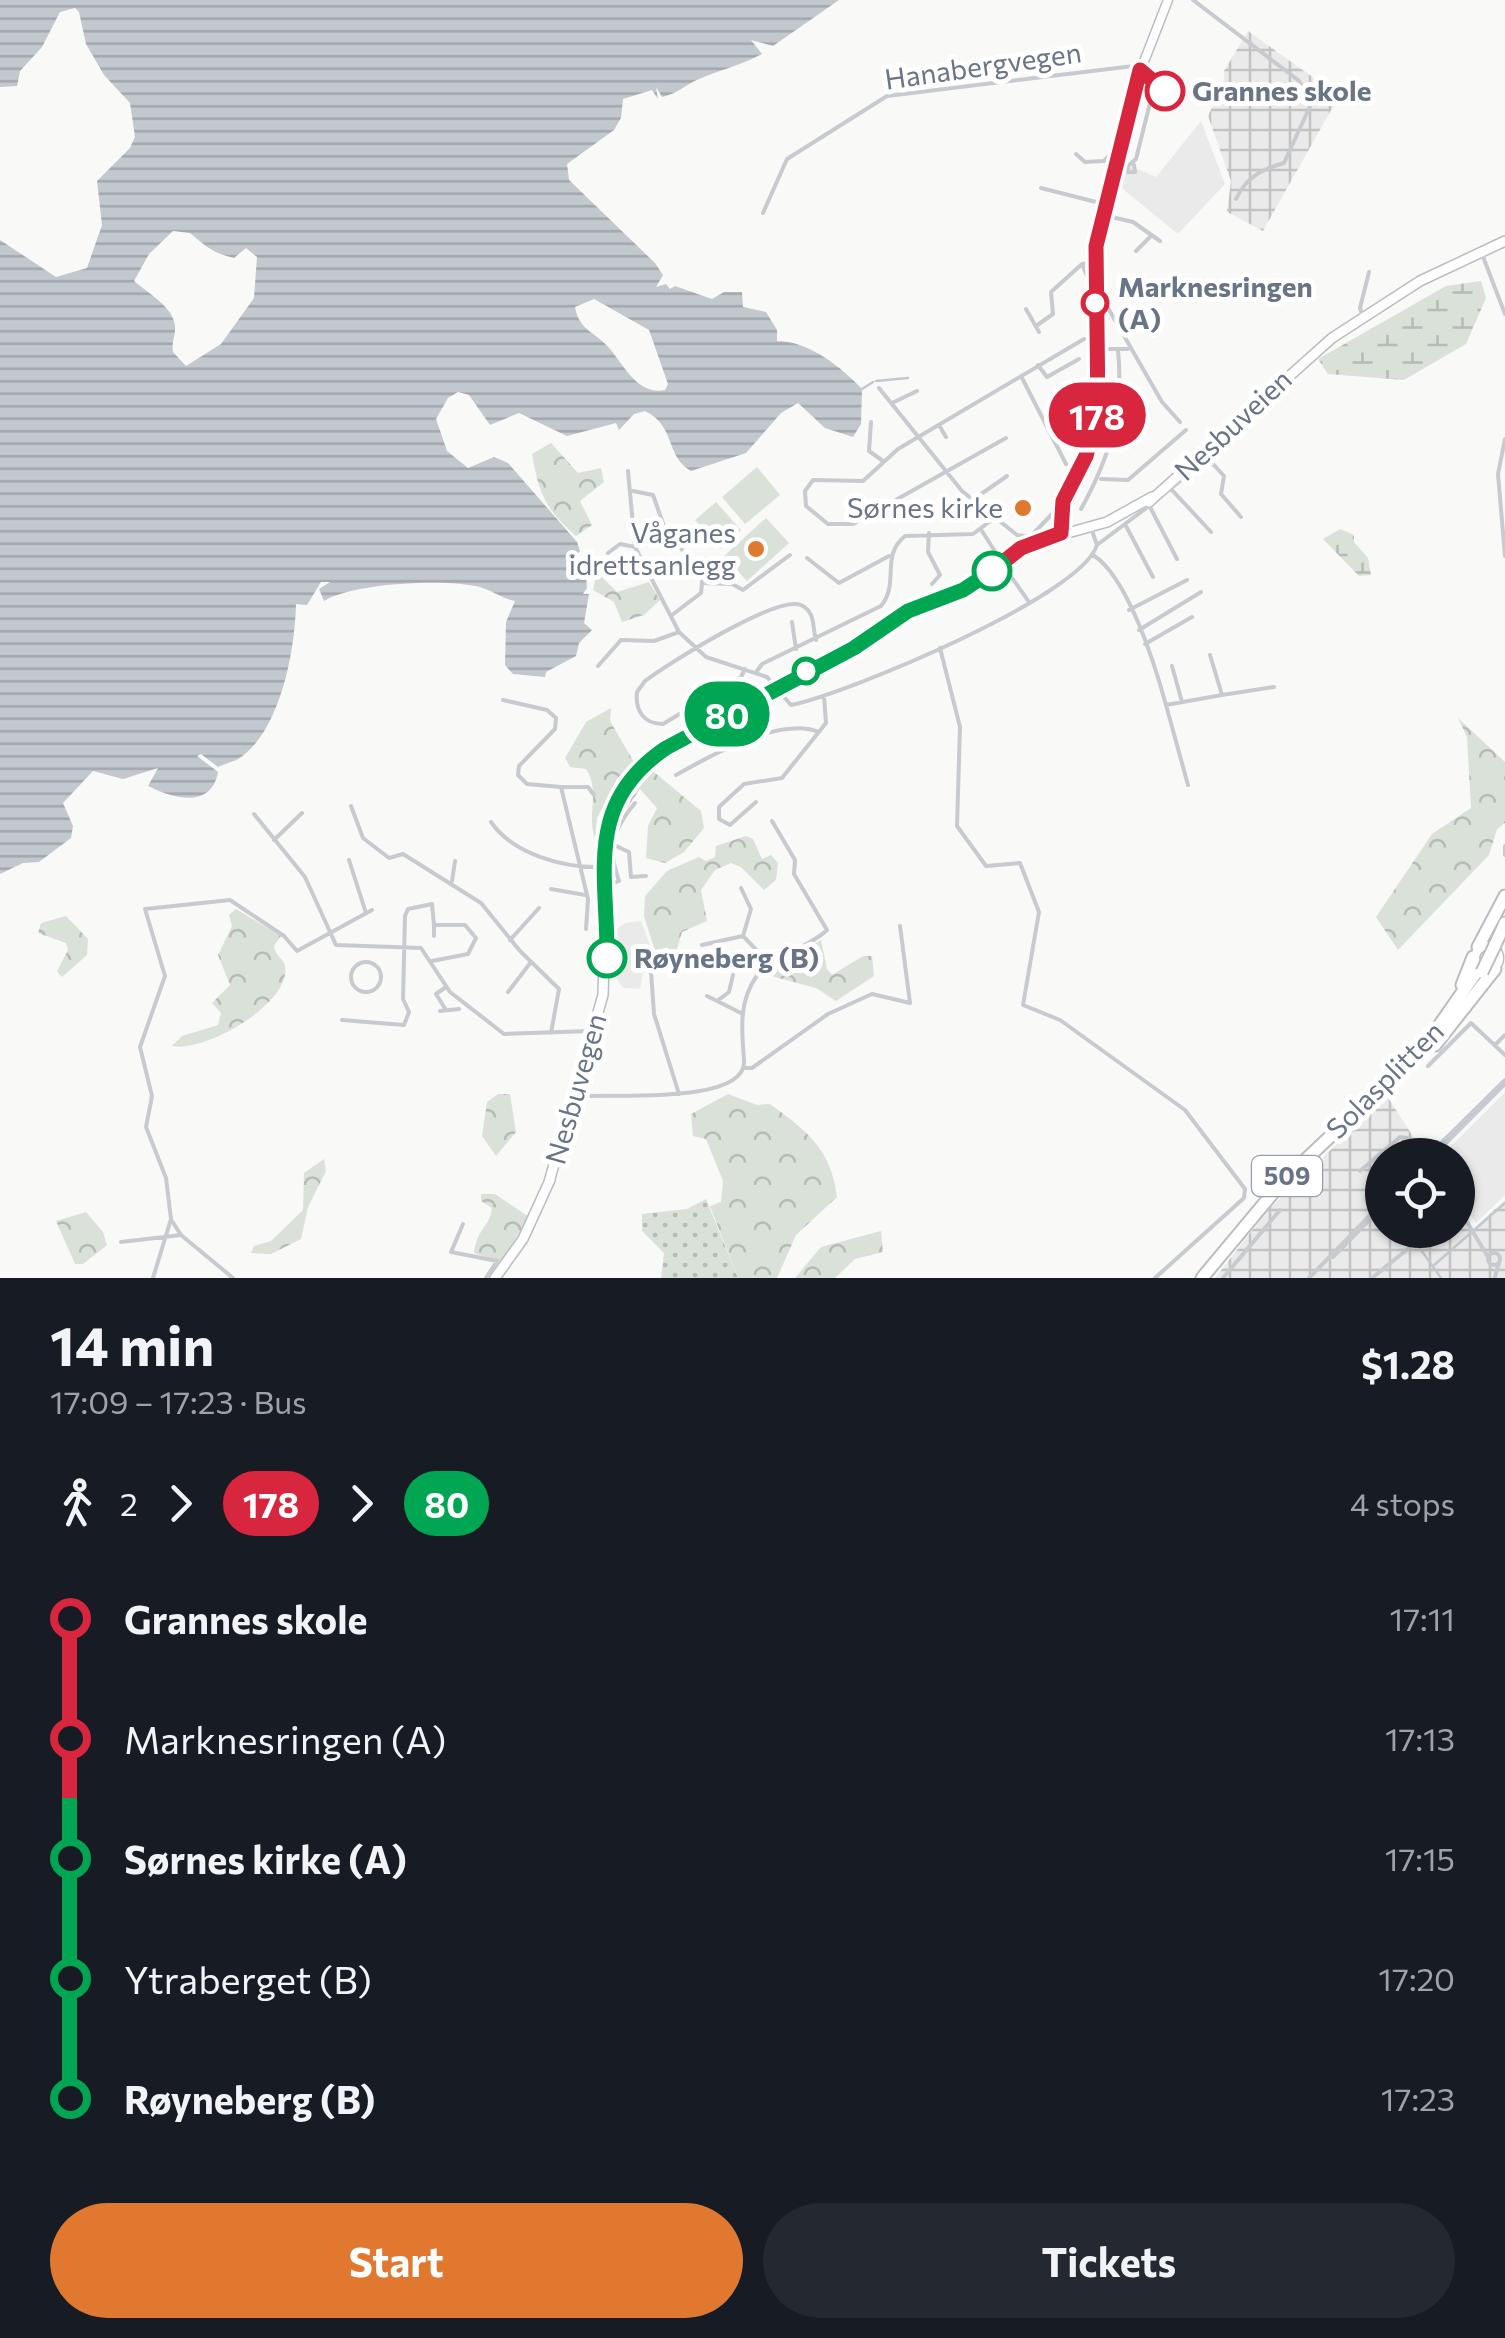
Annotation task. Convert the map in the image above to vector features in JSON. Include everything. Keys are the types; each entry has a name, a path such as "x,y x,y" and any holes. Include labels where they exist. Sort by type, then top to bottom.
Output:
{"highway":[{"name":"509","path":"1422,1050 1447,1012 1505,896"},
{"name":"Solasplitten","path":"1204,1278 1283,1180 1422,1050 1497,960 1505,911"},
{"name":"Solasplitten","path":"1204,1278 1270,1200 1406,1071 1448,1024 1497,960 1505,923"},
{"name":"509","path":"1406,1071 1438,1042 1497,960"}],"main road":[{"path":"1064,534 1062,514 1093,434 1098,352 1094,262 1116,152 1140,71 1168,0"},
{"name":"Nesbuveien","path":"1151,502 1293,369 1363,317 1420,282 1505,241"},
{"name":"Nesbuvegen","path":"606,906 603,868 609,825 624,790 650,759 864,642 908,611 970,586 1040,543 1092,530 1151,502"},
{"name":"Nesbuvegen","path":"495,1278 523,1240 584,1092 603,995 603,868"},
{"path":"1476,952 1497,960"},
{"path":"1476,952 1497,960"}],"street":[{"path":"1194,0 1298,80 1312,102 1284,162 1265,166 1242,187 1236,199"},
{"name":"Hanabergvegen","path":"763,214 787,159 887,96 1140,71 1153,82"},
{"path":"1134,165 1153,82 1165,91"},
{"path":"1076,154 1085,162 1102,162 1116,152 1106,142"},
{"path":"1041,188 1106,205"},
{"path":"1103,216 1134,222 1160,241"},
{"path":"1136,251 1152,234"},
{"path":"1482,254 1505,314"},
{"path":"1026,308 1037,329 1053,314 1051,292 1082,264 1094,262"},
{"path":"1082,264 1088,280 1090,312"},
{"path":"1363,317 1360,308 1369,272"},
{"path":"1104,301 1180,422"},
{"path":"1006,438 854,524 828,524 806,506 805,491 813,480 863,481 883,461 939,425 1084,339"},
{"path":"1098,352 1131,349"},
{"path":"1082,509 1099,478 1118,417 1118,350"},
{"path":"1038,365 1047,377 1078,359"},
{"path":"1021,376 1066,464"},
{"path":"879,388 946,472 974,499 1026,538 1052,514 1062,514"},
{"path":"892,403 917,391"},
{"path":"1043,420 1086,401"},
{"path":"1060,411 1082,431"},
{"path":"871,422 869,450 883,461"},
{"path":"939,425 946,437"},
{"path":"1099,478 1114,483 1128,480 1186,430"},
{"path":"1505,439 1498,474 1505,556"},
{"path":"628,471 633,490 635,547 679,632 697,651 716,662 757,672 791,706 885,676 1028,602 1093,555 1097,545 1195,469 1213,464 1224,476 1222,495 1241,517"},
{"path":"974,499 1007,476"},
{"path":"1171,489 1211,532"},
{"path":"633,490 653,495 666,532 694,561 705,583 701,593 672,615"},
{"path":"1151,502 1176,559"},
{"path":"807,558 840,583 890,556 905,536 982,531 997,516"},
{"path":"1126,526 1153,577"},
{"path":"1092,530 1097,545"},
{"path":"982,531 996,553"},
{"path":"929,533 928,552 940,575 932,584"},
{"path":"608,553 620,544 635,547"},
{"path":"705,583 732,584 743,590 790,555"},
{"path":"1093,555 1108,565 1140,630 1188,784"},
{"path":"757,672 762,664 816,640 884,602 890,589 890,556"},
{"path":"1010,575 1028,602"},
{"path":"1129,610 1188,580"},
{"path":"1140,630 1201,592"},
{"path":"745,669 741,676 664,724 647,721 637,706 640,686 742,622 787,604 808,610 816,640"},
{"path":"1145,644 1192,617"},
{"path":"792,622 796,648"},
{"path":"598,666 621,640 654,640 679,632"},
{"path":"940,648 960,727 957,826 986,866 1020,863 1038,908 1023,1005 1060,1020 1185,1110 1245,1189 1244,1198 1155,1278"},
{"path":"1210,655 1222,695"},
{"path":"1172,666 1182,702"},
{"path":"1166,705 1274,687"},
{"path":"756,802 730,825 718,820 719,807 739,787 782,778 829,716 824,696"},
{"path":"504,700 554,715 555,728 523,761 518,775 527,784 588,787 594,794"},
{"path":"676,775 730,747 780,729 819,732"},
{"path":"561,787 587,895 586,929"},
{"path":"606,886 619,881 610,860 616,830 635,803"},
{"path":"350,806 367,842 386,858 404,854 481,903 510,940 558,989 551,1032"},
{"path":"274,840 302,813"},
{"path":"254,814 304,877 336,945 420,948 432,960 446,987 498,1032 596,1034"},
{"path":"744,1068 739,1035 753,983 770,964 824,933 826,928 792,870 795,860 772,821"},
{"path":"491,822 522,848 579,868 603,868"},
{"path":"614,845 629,852 631,877 646,876"},
{"path":"1505,846 1505,855"},
{"path":"233,1278 181,1235 171,1219 166,1178 146,1127 152,1096 140,1047 165,976 146,909 230,900 297,950 328,930 369,912 349,860"},
{"path":"451,882 455,861"},
{"path":"799,882 807,878"},
{"path":"740,888 751,910 743,936"},
{"path":"550,889 587,895"},
{"path":"342,1020 404,1026 409,1012 403,999 408,908 430,903 434,936"},
{"path":"510,940 539,908"},
{"path":"432,960 468,954 476,941 464,926 434,925"},
{"path":"584,1092 679,1094 729,1083 744,1068 752,1068 828,1014 872,994 910,1003 900,926"},
{"path":"743,936 770,964"},
{"path":"702,945 743,936"},
{"path":"369,947 380,975 378,989 355,989 352,965 372,962"},
{"path":"508,992 531,962"},
{"path":"679,1094 654,1014 651,971 662,962 698,970 726,962"},
{"path":"717,1001 729,992 732,975"},
{"path":"430,987 443,1011 459,1009"},
{"path":"436,994 446,987"},
{"path":"707,996 742,1014"},
{"path":"1428,1066 1467,1024 1475,1024 1505,1055"},
{"path":"1495,1045 1505,1036"},
{"path":"1444,1138 1505,1082"},
{"path":"1360,1171 1365,1166"},
{"path":"1223,1278 1280,1210"},
{"path":"153,1278 171,1219"},
{"path":"1270,1221 1276,1228"},
{"path":"1311,1278 1365,1222"},
{"path":"462,1224 452,1252 496,1261 486,1278"},
{"path":"1475,1232 1493,1254 1502,1257"},
{"path":"122,1242 166,1233 181,1235"},
{"path":"1372,1278 1409,1248"},
{"path":"1493,1254 1494,1278"},
{"path":"1492,1264 1502,1257"},
{"path":"1494,1278 1502,1257"}],"shaded area":[{"path":"0,0 839,0 773,46 751,40 762,54 754,58 667,96 662,97 656,87 658,99 652,90 623,99 621,118 614,130 567,164 569,180 655,263 663,275 656,287 666,284 670,289 675,286 712,299 724,292 742,292 743,307 766,312 777,330 777,341 812,350 862,389 861,424 853,437 825,428 798,403 781,413 746,453 691,471 677,457 662,425 645,411 634,414 619,430 616,423 567,436 519,413 490,425 469,395 458,392 448,398 436,419 447,451 468,468 494,457 508,463 577,542 580,551 574,558 580,557 578,564 585,563 587,588 583,594 589,594 584,623 592,630 579,643 576,656 546,672 545,677 513,674 505,665 506,622 515,601 480,587 399,584 355,590 324,601 319,589 330,582 321,582 307,605 296,604 282,689 275,711 253,747 218,767 201,754 197,756 218,772 207,792 178,797 148,786 158,768 123,779 93,771 63,803 73,826 71,838 39,862 23,863 0,874 0,240 56,277 87,268 102,225 97,181 130,148 135,137 130,103 104,75 86,44 75,8 60,12 42,47 20,71 17,86 0,87","holes":["173,231 190,233 226,256 234,258 246,248 257,257 254,298 221,344 186,366 173,352 175,326 169,312 134,281 149,254","594,299 649,330 668,384 665,390 647,389 640,384 580,321 575,307"]},
{"path":"1248,31 1339,96 1263,231 1227,212 1231,181 1208,116 1224,83 1224,71"},
{"name":"Grannes skole","path":"1201,121 1225,184 1178,234 1119,186 1124,163 1156,177"},
{"path":"641,921 655,958 648,973 643,973 640,989 623,988 614,975 616,930 625,923"},
{"path":"1505,1092 1505,1195 1476,1223 1475,1138 1459,1138"},
{"path":"1387,1096 1414,1138 1365,1138 1365,1248 1475,1248 1475,1227 1505,1200 1505,1278 1215,1278 1268,1210"}],"green space":[{"path":"1481,281 1486,298 1466,344 1404,380 1328,374 1318,359 1446,286"},
{"path":"551,443 578,473 601,468 604,482 580,501 592,525 576,536 550,508 537,479 532,454"},
{"path":"757,467 780,495 745,524 722,497"},
{"path":"716,502 741,530 720,549 695,520"},
{"name":"Våganes idrettsanlegg","path":"766,518 789,543 747,581 724,556"},
{"path":"1340,529 1354,535 1354,542 1368,558 1371,575 1359,576 1323,539"},
{"path":"597,572 617,592 649,582 660,600 644,615 622,622 614,602 593,590"},
{"path":"611,708 610,721 634,762 628,775 618,777 597,818 595,838 590,778 586,769 570,767 565,758 586,722"},
{"path":"1458,718 1505,762 1505,823 1497,829 1489,855 1398,950 1376,917 1432,834 1471,808 1467,737"},
{"path":"649,768 701,811 704,828 684,852 665,863 646,858 648,826 657,808 640,789 612,830 632,785"},
{"path":"746,836 753,839 762,859 771,855 778,863 776,880 764,890 741,867 731,863 715,870 701,890 707,921 682,932 675,956 667,959 655,951 644,916 645,896 667,871 699,857 706,861 715,857 716,846"},
{"path":"236,909 281,936 274,946 285,966 284,980 261,1009 224,1034 205,1042 172,1046 182,1036 218,1025 221,1013 212,1003 230,985 218,955 232,926 229,915"},
{"path":"66,916 88,939 87,955 62,977 57,971 68,950 66,943 38,933 41,923"},
{"path":"821,940 832,975 863,956 872,956 874,976 836,1001 816,988 764,974"},
{"path":"498,1094 510,1094 516,1132 496,1156 482,1136 487,1102"},
{"path":"728,1094 757,1105 770,1104 796,1124 816,1143 834,1180 837,1197 796,1235 777,1278 738,1278 710,1206 721,1202 723,1181 706,1139 693,1136 691,1114"},
{"path":"324,1159 326,1171 308,1207 301,1239 271,1254 251,1253 254,1246 271,1241 303,1210 304,1173"},
{"path":"481,1194 495,1194 529,1217 501,1262 474,1253 492,1208 481,1201"},
{"path":"706,1199 738,1278 661,1278 664,1253 642,1231 642,1214 687,1209"},
{"path":"86,1212 103,1232 107,1245 83,1264 75,1264 56,1221"},
{"path":"881,1231 883,1252 855,1259 835,1278 795,1278 821,1247"}],"waterway":[{"path":"876,381 908,378"},
{"path":"862,389 873,382"},
{"path":"1433,1266 1505,1203"},
{"path":"1420,1248 1441,1278"}],"bus line":[{"name":"178","path":"992,571 1021,548 1061,533 1063,501 1086,456 1098,411 1096,246 1140,70 1165,91"},
{"name":"80","path":"607,958 602,863 606,830 617,802 639,770 666,748 854,648 908,611 963,590 992,571"}],"place":[{"name":"Grannes skole","path":"1165,91"},
{"name":"Marknesringen (A)","path":"1095,303"},
{"name":"Sørnes kirke","path":"1023,508"},
{"name":"Våganes idrettsanlegg","path":"756,549"},
{"name":"Røyneberg (B)","path":"607,958"}]}
